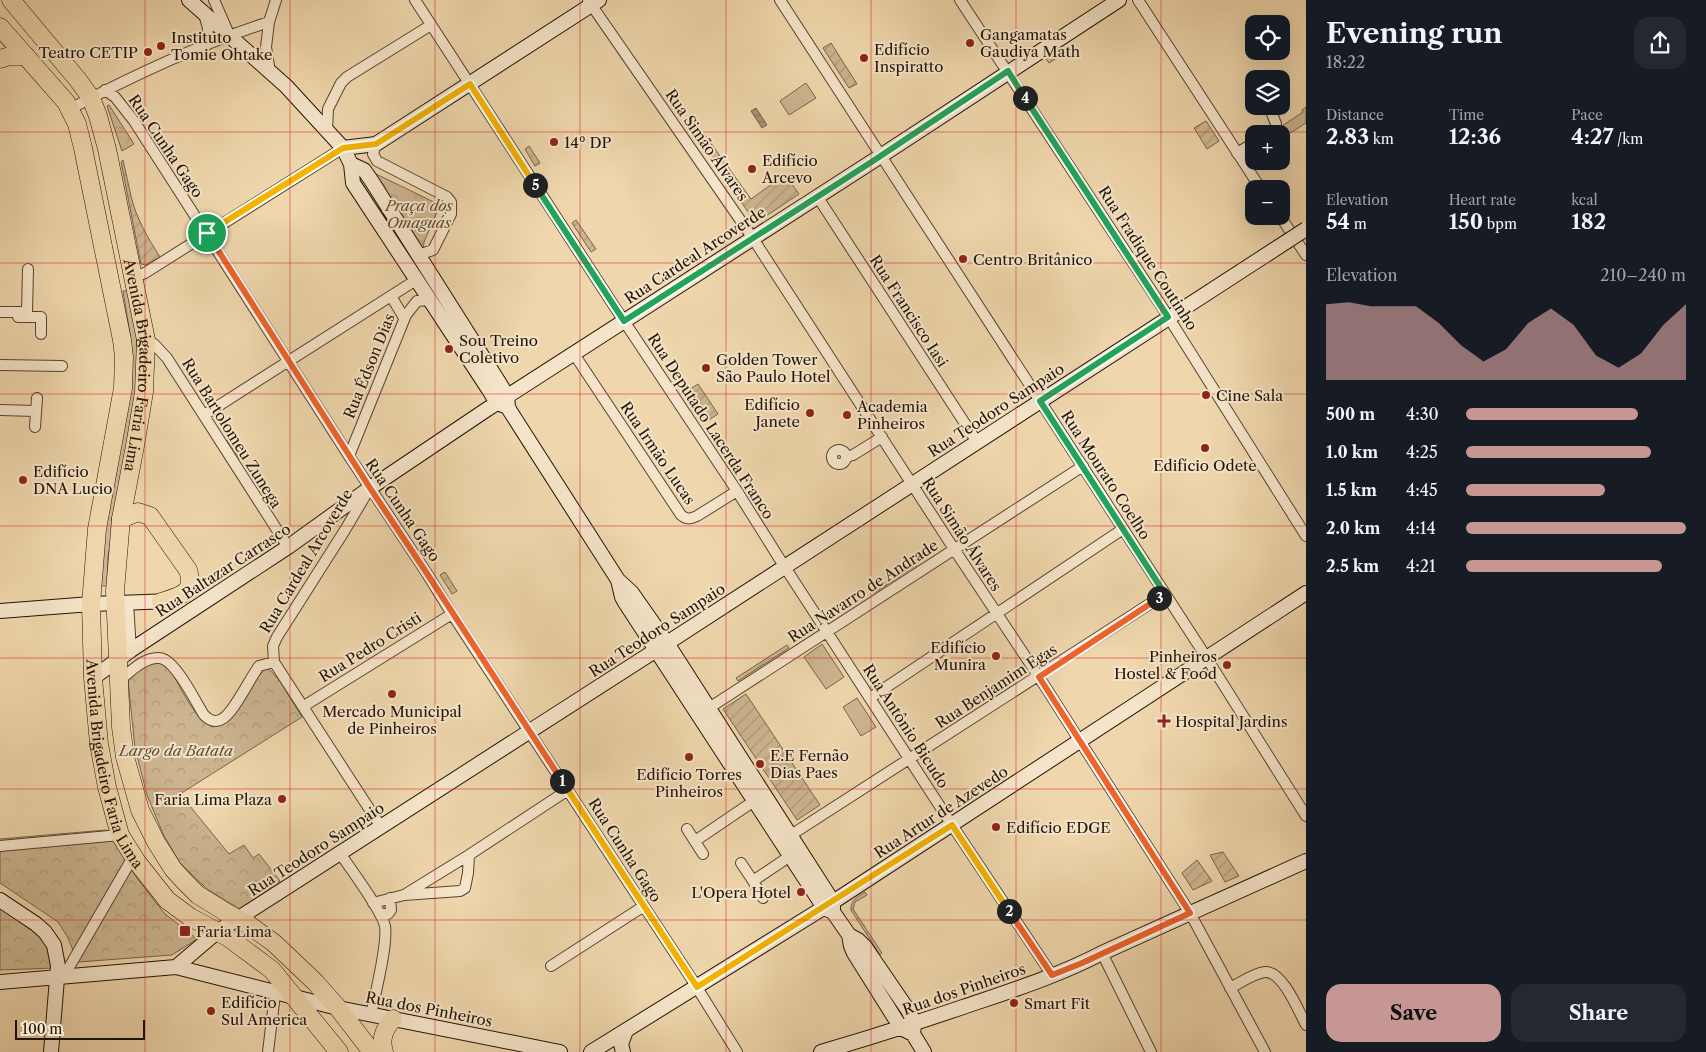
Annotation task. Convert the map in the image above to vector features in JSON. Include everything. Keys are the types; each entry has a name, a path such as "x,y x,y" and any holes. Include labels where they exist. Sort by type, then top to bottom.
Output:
{"highway":[{"name":"Avenida Brigadeiro Faria Lima","path":"11,0 98,94 98,116 107,149 146,340 144,392 121,519 125,655 119,681 121,727 125,757 140,810 173,869 185,882 210,903 239,918 274,943 315,982 372,1052"},
{"name":"Avenida Brigadeiro Faria Lima","path":"0,27 70,109 85,158 119,321 124,357 121,403 98,529 92,604 94,678 99,744 106,787 120,834 133,857 167,900 190,917 229,938 260,960 276,983 293,996 339,1052"},
{"path":"0,59 10,56 26,56"},
{"path":"85,158 92,167 114,272 123,279 134,277"},
{"path":"121,519 138,512 150,516 188,570 191,580 187,592 161,602"},
{"path":"384,1052 382,1040 384,1032 392,1019"}],"main road":[{"path":"189,0 302,102 343,148 357,167 418,255 504,402 618,580 632,593 754,801 790,856 830,907 849,935 854,954 924,1052"},
{"name":"Rua Cardeal Arcoverde","path":"370,488 504,402 752,237 1119,0"},
{"path":"343,148 376,144 593,2"},
{"path":"357,167 353,183 416,280 504,402"},
{"name":"Rua Teodoro Sampaio","path":"176,967 217,932 662,647 1306,229"},
{"name":"Rua Baltazar Carrasco","path":"94,678 125,655 288,547 370,488"},
{"name":"Rua Artur de Azevedo","path":"590,1052 830,907 1306,593"},
{"path":"0,611 210,598"},
{"path":"662,647 709,708 792,835 830,907"},
{"name":"Rua dos Pinheiros","path":"821,1052 909,1029 1052,975 1306,861"},
{"path":"0,900 36,924 45,932 54,945 60,977 51,1052"},
{"path":"0,982 176,967 276,983"},
{"name":"Rua dos Pinheiros","path":"293,996 371,1015 560,1052"},
{"path":"623,1052 621,1044 626,1030"}],"street":[{"path":"214,0 229,35"},
{"path":"270,72 266,47 269,22 276,0"},
{"name":"Rua Mourato Coelho","path":"780,0 1207,658 1306,816"},
{"name":"Rua Fradique Coutinho","path":"960,0 1168,317 1306,536"},
{"path":"967,11 969,0"},
{"path":"1138,0 1255,180"},
{"name":"Rua Deputado Lacerda Franco","path":"416,1 737,491 784,567"},
{"name":"Rua Simão Álvares","path":"593,2 752,237 1039,677 1190,913 1264,1052"},
{"path":"203,12 208,28 206,45"},
{"path":"70,109 98,94 206,45 229,35 269,22"},
{"path":"327,130 328,108 341,83 347,77 431,25"},
{"name":"Rua Cunha Gago","path":"98,94 114,97 134,121 349,456 738,1052"},
{"path":"376,144 374,158 381,165 447,197 451,202 451,214 433,250 418,255"},
{"path":"134,277 145,273 343,148"},
{"path":"1237,153 1245,148"},
{"path":"357,167 381,165"},
{"name":"Rua Francisco Iasi","path":"817,196 977,442"},
{"path":"1286,225 1306,255"},
{"path":"0,312 27,312 28,269"},
{"path":"204,415 416,280"},
{"path":"392,296 404,318"},
{"name":"Rua Édson Dias","path":"349,456 404,318 417,301 430,300"},
{"path":"0,317 41,317 41,334"},
{"name":"Rua Bartolomeu Zunega","path":"146,340 154,344 167,358 288,547"},
{"name":"Rua Irmão Lucas","path":"574,354 681,515 686,519 697,516 737,491"},
{"path":"0,365 62,366"},
{"path":"35,427 37,398"},
{"path":"0,410 36,411"},
{"path":"846,457 853,455 882,437"},
{"name":"Rua Navarro de Andrade","path":"709,708 1083,466"},
{"name":"Rua Cardeal Arcoverde","path":"274,662 273,646 277,637 370,488"},
{"path":"870,698 1123,529"},
{"name":"Rua Antônio Bicudo","path":"784,567 1052,975"},
{"name":"Rua Benjamim Egas","path":"792,835 1165,594"},
{"name":"Rua Pedro Cristi","path":"304,706 452,614"},
{"path":"119,681 148,660 160,658 167,661 176,670 204,716 217,721 222,720 231,710 259,666 274,662 381,827"},
{"path":"404,895 568,790"},
{"path":"695,841 754,801"},
{"path":"687,829 703,854"},
{"path":"0,846 120,834"},
{"path":"340,853 380,914 384,926 385,938 371,1015"},
{"path":"373,903 404,895 460,891 465,888 467,882 469,855"},
{"path":"753,881 790,856"},
{"path":"60,977 133,857"},
{"path":"741,863 763,898"},
{"path":"380,914 388,914 392,910 390,898"},
{"path":"551,966 644,906"},
{"path":"1102,953 1151,1052"},
{"path":"1230,988 1259,973 1272,973 1286,987 1306,1025"},
{"path":"268,1052 276,983"}],"green space":[{"path":"831,43 857,84 849,88 823,48"},
{"path":"1064,48 1066,52 1049,63 1046,59"},
{"path":"806,83 816,98 789,115 780,101"},
{"path":"109,105 134,144 122,151 107,106"},
{"path":"1306,107 1306,123 1290,133 1290,125 1284,125 1303,112 1302,110"},
{"path":"1206,121 1219,141 1207,149 1194,128"},
{"path":"705,135 751,199 785,175 799,194 760,220 753,219 698,140"},
{"path":"529,146 540,163 535,166 525,149"},
{"path":"123,160 131,196 139,220 160,257 146,265 141,264 121,162"},
{"name":"Praça dos Omaguás","path":"372,172 440,205 424,242 423,250"},
{"path":"576,220 596,249 591,252 572,223"},
{"path":"1133,231 1148,255 1143,258 1128,234"},
{"path":"131,290 138,332 139,369 108,557 107,586 96,586 131,352 123,291"},
{"path":"698,384 718,414 704,423 684,393"},
{"path":"230,438 243,457 239,459 227,440"},
{"path":"916,563 917,565 874,593 873,590 892,578 893,580 898,577 897,575"},
{"path":"445,572 457,591 452,594 440,575"},
{"path":"822,644 844,677 826,689 804,657"},
{"path":"787,645 789,648 738,681 736,678"},
{"name":"Largo da Batata","path":"154,660 167,663 193,708 206,723 213,727 231,717 246,690 267,667 279,680 302,717 180,794 229,854 244,845 253,858 259,854 280,881 241,910 207,889 180,863 164,836 147,795 135,748 128,680 132,673"},
{"path":"746,694 820,805 797,820 723,709"},
{"path":"857,698 876,727 861,736 843,707"},
{"path":"1002,773 1005,778 989,788 985,783"},
{"path":"106,830 137,878 164,913 197,939 172,955 78,962 67,936 58,922 0,883 0,839"},
{"path":"1223,852 1239,876 1225,882 1210,855"},
{"path":"1197,860 1212,881 1193,890 1182,873"},
{"path":"865,892 867,895 855,902 853,909 882,953 880,955 851,910 853,901"},
{"path":"0,904 40,933 49,945 54,968 0,970"}],"shaded area":[{"path":"756,108 767,125 762,128 751,111"}],"place":[{"name":"Gangamatas Gaudiya Math","path":"970,43"},
{"name":"Instituto Tomie Ohtake","path":"161,46"},
{"name":"Teatro CETIP","path":"148,52"},
{"name":"Edifício Inspiratto","path":"864,58"},
{"name":"14º DP","path":"554,142"},
{"name":"Edifício Arcevo","path":"752,169"},
{"name":"Centro Britânico","path":"963,259"},
{"name":"Sou Treino Coletivo","path":"449,349"},
{"name":"Golden Tower São Paulo Hotel","path":"706,368"},
{"name":"Cine Sala","path":"1206,395"},
{"name":"Edifício Janete","path":"810,413"},
{"name":"Academia Pinheiros","path":"847,415"},
{"name":"Edifício Odete","path":"1205,448"},
{"name":"Edifício DNA Lucio","path":"23,480"},
{"name":"Edifício Munira","path":"996,656"},
{"name":"Pinheiros Hostel & Food","path":"1227,665"},
{"name":"Mercado Municipal de Pinheiros","path":"392,694"},
{"name":"Hospital Jardins","path":"1164,721"},
{"name":"Edifício Torres Pinheiros","path":"689,757"},
{"name":"E.E Fernão Dias Paes","path":"760,764"},
{"name":"Faria Lima Plaza","path":"282,799"},
{"name":"Edifício EDGE","path":"996,827"},
{"name":"L'Opera Hotel","path":"801,892"},
{"name":"Faria Lima","path":"185,931"},
{"name":"Smart Fit","path":"1014,1003"},
{"name":"Edifício Sul America","path":"211,1011"}],"route":[{"path":"1008,71 1168,317 1040,401 1165,594 1039,677 1190,913 1052,975 952,825 697,987 370,488 207,233 343,148 376,144 470,84 624,321 873,161 1008,71"}]}
